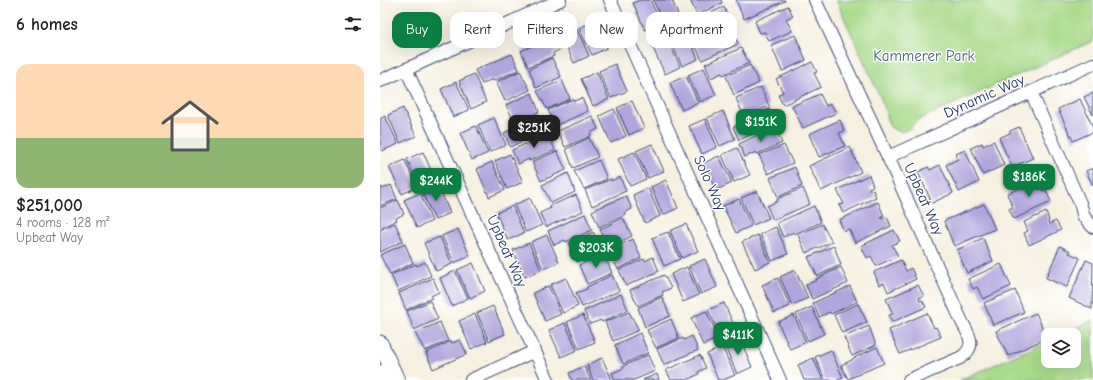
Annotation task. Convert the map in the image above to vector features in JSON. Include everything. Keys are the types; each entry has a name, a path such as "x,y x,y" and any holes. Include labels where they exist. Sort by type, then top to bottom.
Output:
{"street":[{"path":"380,81 560,0"},
{"name":"Solo Way","path":"610,0 780,380"},
{"name":"Upbeat Way","path":"815,0 888,157 970,341 970,347 966,354 909,380"},
{"name":"Dynamic Way","path":"888,157 1093,64"},
{"name":"Upbeat Way","path":"406,69 548,380"},
{"path":"1031,92 1080,203 1084,217 1093,227"},
{"path":"380,343 397,380"},
{"path":"471,380 535,351"},
{"path":"380,371 384,380"}],"green space":[{"name":"Kammerer Park","path":"836,0 1093,0 1093,41 916,121 907,130 899,131 894,130 889,125 885,108"},
{"path":"1093,320 1093,380 960,380 1041,344 1041,368 1081,368 1081,328 1075,328"}],"building":[{"path":"640,0 650,0 656,12 646,12 646,30 645,30 633,3"},
{"path":"653,0 672,0 677,12 658,12"},
{"path":"690,0 721,0 722,3 703,12 696,12"},
{"path":"736,0 785,0 785,1 744,19"},
{"path":"788,6 793,16 786,19 792,31 769,41 765,32 760,33 755,21"},
{"path":"724,7 726,12 713,12"},
{"path":"585,25 585,40 579,28"},
{"path":"577,29 589,56 574,63 567,48 577,48"},
{"path":"795,35 806,60 782,71 771,45"},
{"path":"528,48 561,49 553,53 554,56 528,67 521,51"},
{"path":"589,48 607,48 592,55"},
{"path":"653,48 672,48 680,67 665,74"},
{"path":"674,48 693,48 698,59 682,66"},
{"path":"696,48 729,48 702,60"},
{"path":"741,48 749,63 723,75 722,73 711,78 705,64"},
{"path":"512,54 519,70 482,84 475,70"},
{"path":"552,58 561,77 536,88 529,69"},
{"path":"812,62 817,72 814,73 821,87 783,105 778,95 783,92 776,79"},
{"path":"615,64 627,91 611,98 599,71"},
{"path":"750,65 759,83 734,95 726,76"},
{"path":"704,68 716,95 700,102 688,75"},
{"path":"520,71 530,90 505,101 496,82"},
{"path":"597,72 609,99 593,106 581,79"},
{"path":"474,74 486,102 471,109 459,81"},
{"path":"686,76 698,103 682,110 670,83"},
{"path":"562,80 570,99 547,109 537,91"},
{"path":"456,82 469,110 453,117 441,89"},
{"path":"761,87 769,106 744,117 736,98"},
{"path":"532,93 539,112 515,123 506,105"},
{"path":"1093,93 1093,115 1084,97"},
{"path":"820,94 826,106 831,104 836,113 803,128 792,106"},
{"path":"582,98 588,111 555,126 548,110 573,99 574,101"},
{"path":"1080,99 1093,127 1093,132 1073,141 1058,109"},
{"path":"632,101 644,128 629,135 617,108"},
{"path":"403,108 416,136 400,143 388,115"},
{"path":"614,109 626,136 611,143 599,116"},
{"path":"769,109 776,124 739,140 733,127 744,122 744,120"},
{"path":"723,111 735,139 720,146 707,118"},
{"path":"539,115 546,130 510,147 504,133 515,128 514,126"},
{"path":"385,116 398,144 382,151 380,147 380,119"},
{"path":"592,116 598,129 590,133 591,136 565,147 558,131"},
{"path":"494,118 506,145 490,152 478,125"},
{"path":"705,119 717,147 702,154 689,126"},
{"path":"840,120 844,131 839,133 845,146 819,157 809,134"},
{"path":"476,126 488,153 472,160 460,133"},
{"path":"775,127 782,143 757,154 756,152 745,157 739,144"},
{"path":"1019,127 1033,158 1012,167 999,138"},
{"path":"548,134 555,150 518,164 512,150"},
{"path":"589,138 598,157 573,168 566,149"},
{"path":"994,141 1004,165 983,175 971,148 982,143 983,146"},
{"path":"652,144 664,171 648,178 636,151"},
{"path":"784,145 793,163 768,174 759,155"},
{"path":"850,147 861,172 821,191 809,166"},
{"path":"737,148 750,175 734,182 722,155"},
{"path":"965,150 979,182 959,192 946,165 958,159 956,154"},
{"path":"557,151 566,170 541,181 532,162"},
{"path":"423,152 435,179 419,186 407,159"},
{"path":"634,152 646,179 630,186 618,159"},
{"path":"510,154 523,182 507,189 495,161"},
{"path":"719,156 732,183 716,190 704,163"},
{"path":"405,160 417,187 402,194 389,167"},
{"path":"599,160 607,179 584,189 574,171"},
{"path":"492,162 505,190 489,197 477,169"},
{"path":"940,165 953,193 932,203 918,172 928,167 930,170"},
{"path":"795,167 802,186 778,197 770,178"},
{"path":"1093,168 1093,186 1086,171"},
{"path":"568,173 575,192 551,203 542,185"},
{"path":"869,175 873,186 869,188 871,191 873,190 876,197 843,213 839,205 844,204 837,190"},
{"path":"620,177 626,191 592,206 585,190 611,179 611,181"},
{"path":"1043,177 1047,185 1041,188 1043,191 1046,190 1051,202 1014,219 1009,209 1013,207 1007,194"},
{"path":"666,180 678,208 663,215 651,187"},
{"path":"391,185 397,199 380,206 380,188 382,187 382,189"},
{"path":"438,185 450,213 435,220 422,192"},
{"path":"648,188 660,216 645,223 633,195"},
{"path":"803,188 810,204 773,220 767,206 778,201 777,199"},
{"path":"757,191 769,218 753,225 741,198"},
{"path":"420,193 432,221 417,228 404,200"},
{"path":"576,195 583,211 546,227 540,213 551,208 550,206"},
{"path":"626,196 632,209 624,213 625,215 599,227 592,211"},
{"path":"530,198 542,225 526,232 514,205"},
{"path":"739,199 751,226 736,233 723,206"},
{"path":"398,200 404,214 396,218 397,220 380,228 380,208"},
{"path":"878,202 884,216 881,217 882,219 887,217 891,226 855,243 849,229 844,231 839,220"},
{"path":"984,204 995,229 954,246 944,221"},
{"path":"512,206 524,233 508,240 496,213"},
{"path":"814,206 821,222 795,234 794,232 783,237 777,223"},
{"path":"1046,212 1049,224 1056,221 1061,230 1029,245 1024,233 1028,231 1024,222"},
{"path":"585,214 592,230 566,242 565,240 554,245 548,231"},
{"path":"623,218 632,236 607,248 600,229"},
{"path":"395,223 403,241 380,252 380,230"},
{"path":"686,224 698,251 682,258 670,231"},
{"path":"822,224 832,242 806,253 798,235"},
{"path":"776,227 788,254 772,261 760,234"},
{"path":"458,229 470,256 454,263 442,236"},
{"path":"894,230 900,241 892,245 898,256 876,266 871,256 867,258 861,246"},
{"path":"593,232 603,250 577,262 569,243"},
{"path":"668,232 680,259 664,266 652,238"},
{"path":"547,235 559,262 543,269 531,242"},
{"path":"758,235 770,262 755,269 742,242"},
{"path":"440,237 452,264 436,271 424,243"},
{"path":"983,238 993,261 967,273 957,250"},
{"path":"633,239 641,258 618,269 608,250"},
{"path":"529,243 541,270 525,277 513,250"},
{"path":"405,244 413,263 390,274 380,255"},
{"path":"834,246 841,265 817,276 808,257"},
{"path":"1060,246 1070,251 1069,253 1080,258 1067,287 1046,278"},
{"path":"604,254 612,273 587,284 579,265"},
{"path":"653,257 659,271 626,286 619,270 644,259 645,261"},
{"path":"705,259 717,287 701,294 689,266"},
{"path":"901,260 906,271 911,268 916,279 888,292 884,283 879,285 874,272"},
{"path":"1086,260 1093,263 1092,309 1069,298"},
{"path":"425,262 431,276 398,291 391,275 416,264 417,266"},
{"path":"473,263 485,291 470,298 457,270"},
{"path":"1001,264 1011,286 983,299 977,287 973,289 968,279"},
{"path":"687,267 699,295 683,302 671,274"},
{"path":"841,267 848,283 812,299 806,285"},
{"path":"795,270 808,298 792,305 780,277"},
{"path":"455,271 468,298 452,306 440,278"},
{"path":"612,275 619,291 582,307 576,293 587,289 587,287"},
{"path":"664,275 671,288 662,292 663,295 638,306 630,290"},
{"path":"433,278 439,292 431,296 432,298 406,310 399,293"},
{"path":"566,278 578,306 563,313 550,285"},
{"path":"778,278 790,306 774,313 762,285"},
{"path":"918,285 924,296 919,298 920,301 922,300 926,307 892,322 889,315 893,314 886,299"},
{"path":"548,286 561,314 545,321 533,293"},
{"path":"850,286 857,302 831,314 830,312 819,317 813,303"},
{"path":"1015,290 1024,312 993,325 984,303"},
{"path":"621,294 628,310 602,322 601,320 590,324 584,311"},
{"path":"662,297 670,316 645,327 638,308"},
{"path":"430,301 438,319 414,330 407,311"},
{"path":"724,303 736,330 721,337 708,310"},
{"path":"858,304 867,322 842,333 834,315"},
{"path":"493,306 505,334 489,341 477,313"},
{"path":"812,307 824,334 808,341 796,314"},
{"path":"706,311 719,338 703,345 691,318"},
{"path":"629,312 639,330 613,341 605,322"},
{"path":"927,313 934,328 936,327 941,337 900,354 889,330"},
{"path":"1036,313 1043,328 1041,328 1041,341 1008,356 996,331"},
{"path":"475,314 487,342 471,349 459,321"},
{"path":"583,315 595,342 579,349 567,322"},
{"path":"794,315 806,342 790,349 778,322"},
{"path":"671,319 679,338 656,348 647,330"},
{"path":"440,322 448,341 425,351 415,333"},
{"path":"565,323 577,350 561,357 549,330"},
{"path":"869,326 876,345 852,356 844,337"},
{"path":"640,333 648,353 623,364 615,345"},
{"path":"692,336 698,350 664,365 657,349 683,338 684,340"},
{"path":"740,339 752,367 737,374 725,346"},
{"path":"460,340 467,354 433,369 426,353 451,341 452,343"},
{"path":"722,347 735,375 723,380 718,380 707,354"},
{"path":"877,347 884,363 848,379 841,365"},
{"path":"831,350 843,378 838,380 825,380 815,357"},
{"path":"648,355 655,371 634,380 615,380 612,373 624,368 623,366"},
{"path":"700,355 706,368 698,372 699,374 687,380 671,380 666,370"},
{"path":"602,358 612,380 593,380 587,365"},
{"path":"813,358 823,380 804,380 798,365"},
{"path":"584,366 591,380 572,380 569,373"},
{"path":"657,374 659,380 643,380"}]}
